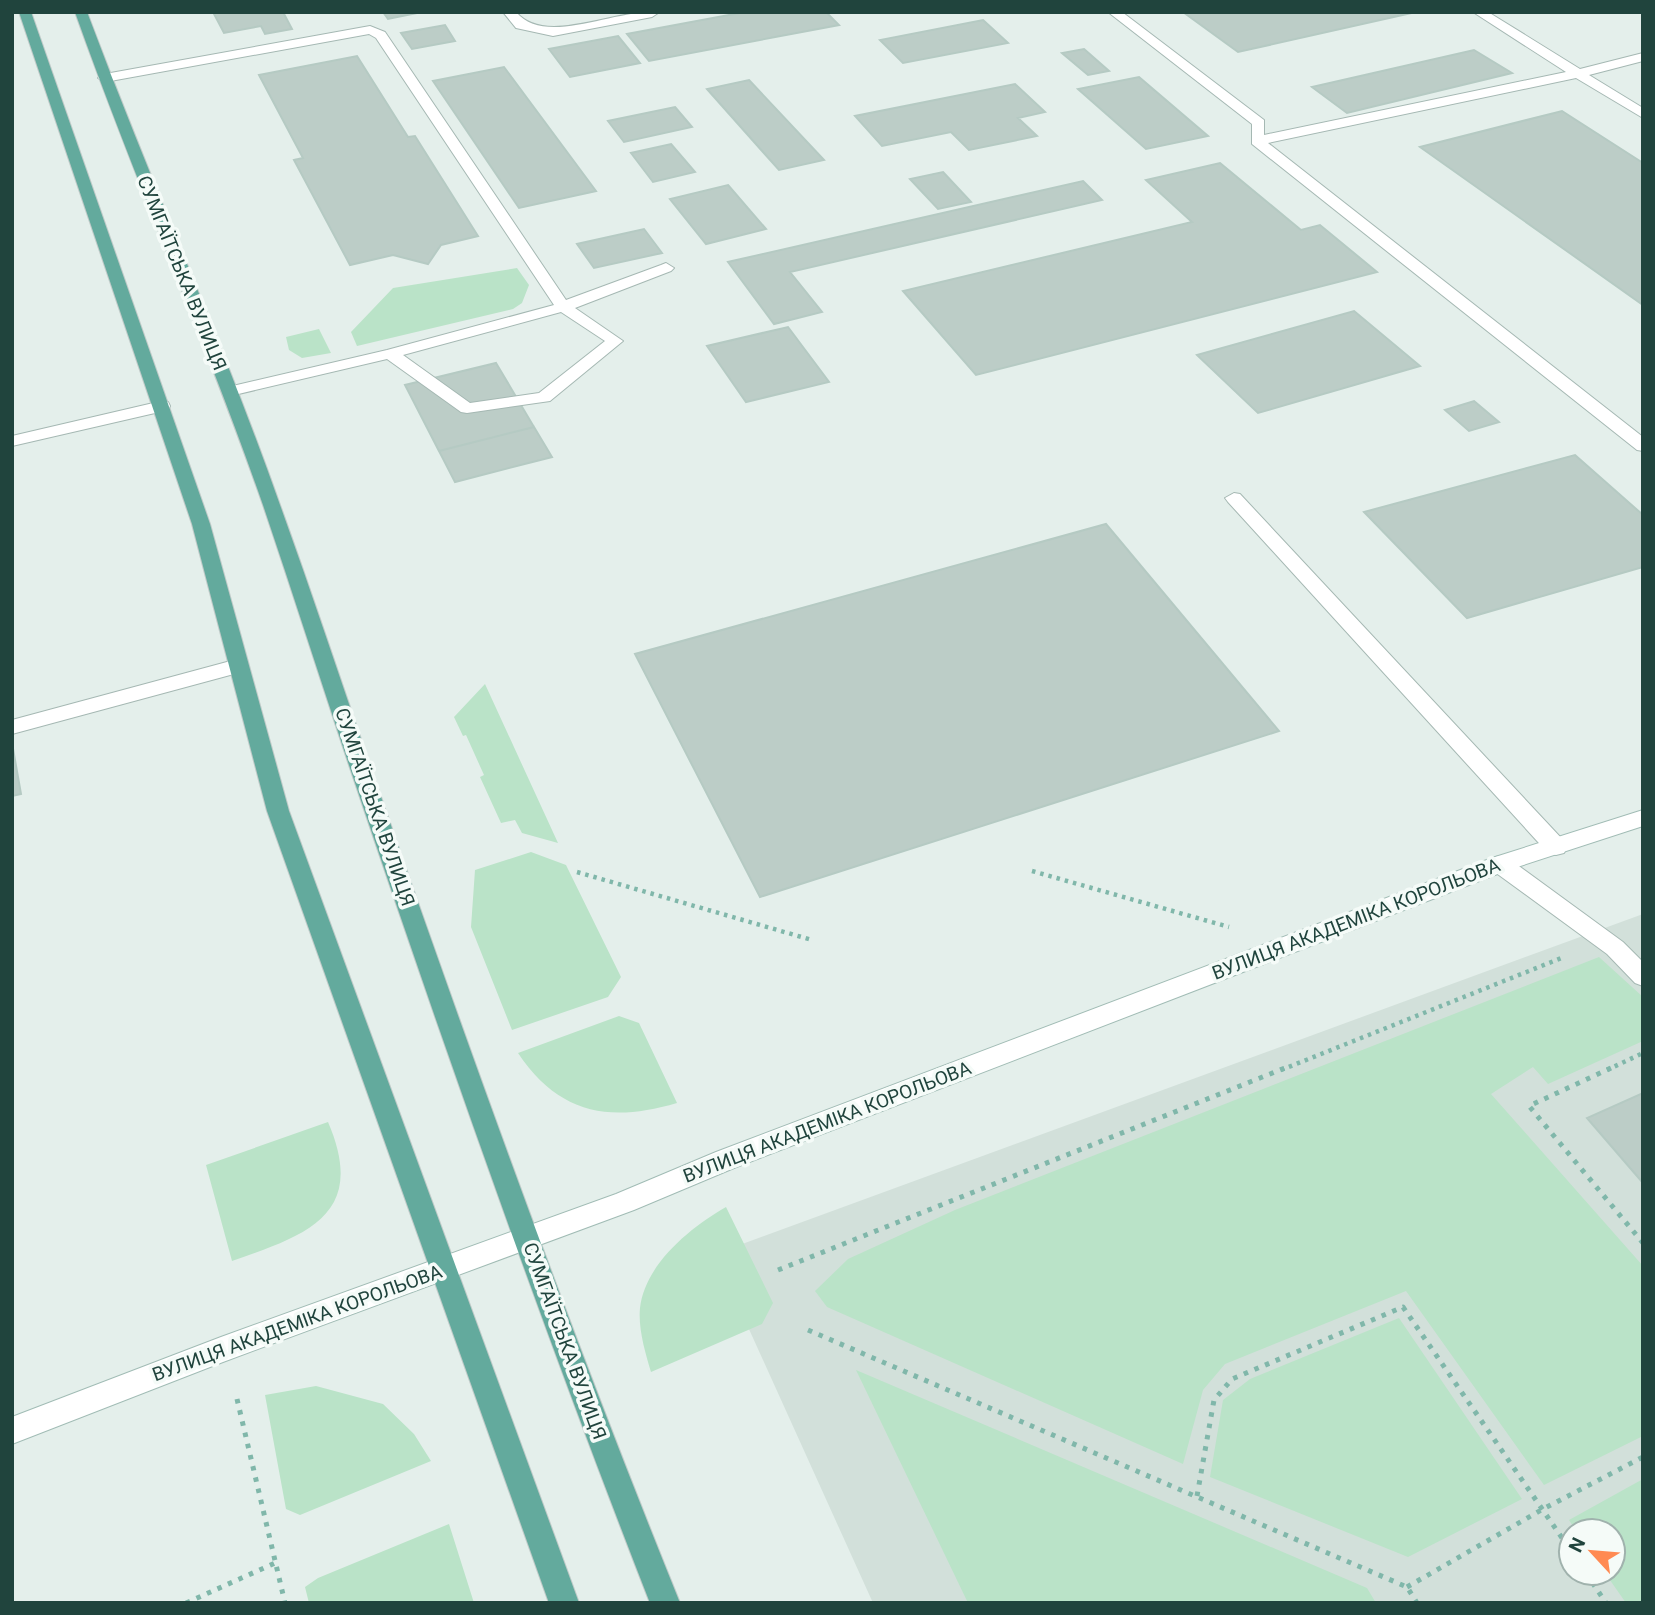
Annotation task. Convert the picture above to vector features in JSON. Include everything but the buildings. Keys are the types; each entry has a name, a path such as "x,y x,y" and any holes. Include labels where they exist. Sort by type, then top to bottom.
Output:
{"main road":[{"path":"25,12 201,524 278,811 564,1603"},
{"name":"СУМГАЇТСЬКА ВУЛИЦЯ","path":"81,12 230,391 271,503 366,786 594,1424 664,1603"}],"street":[{"path":"509,12 520,25 553,32 652,13"},
{"path":"1114,12 1259,123 1257,141"},
{"path":"1479,12 1643,114"},
{"path":"105,78 370,30 381,35 564,307 615,341 544,397 467,408 390,354"},
{"path":"1257,141 1575,74 1643,57"},
{"path":"1257,141 1643,446"},
{"path":"230,391 390,354 564,307 666,268"},
{"path":"12,441 162,406"},
{"path":"1234,498 1556,847"},
{"path":"12,727 238,666"},
{"name":"ВУЛИЦЯ АКАДЕМІКА КОРОЛЬОВА","path":"12,1431 221,1350 528,1238 1500,864 1643,818"},
{"path":"1500,864 1615,948 1643,977"}],"path":[{"path":"1032,871 1290,944"},
{"path":"577,872 812,940"},
{"path":"778,1270 1603,941"},
{"path":"1643,1053 1529,1106 1643,1243"},
{"path":"1197,1496 1213,1400 1232,1379 1404,1307 1557,1530"},
{"path":"808,1330 1407,1587 1417,1603"},
{"path":"237,1399 285,1603"},
{"path":"1407,1587 1543,1509 1643,1457"},
{"path":"186,1603 275,1563"},
{"path":"1595,1587 1606,1603"}],"shaded area":[{"path":"1643,914 1643,1603 873,1603 715,1254"}],"green space":[{"path":"517,268 529,285 522,303 513,309 357,346 351,332 393,288"},
{"path":"319,329 331,353 302,358 289,350 286,337"},
{"path":"485,684 558,843 522,833 515,820 501,823 480,777 484,775 466,735 463,736 454,717"},
{"path":"531,852 566,865 621,977 608,997 512,1030 471,927 475,870"},
{"path":"1599,957 1643,997 1643,1041 1548,1084 1533,1067 1491,1094 1643,1266 1643,1436 1544,1485 1406,1291 1225,1364 1203,1390 1183,1464 827,1307 815,1291 848,1259 955,1210"},
{"path":"619,1016 639,1023 677,1103 629,1112 587,1108 568,1101 551,1089 518,1053"},
{"path":"328,1122 338,1154 340,1179 335,1200 323,1217 306,1230 232,1261 206,1165"},
{"path":"726,1207 773,1303 762,1324 651,1372 642,1340 640,1308 651,1276 660,1262 685,1236"},
{"path":"1399,1318 1522,1499 1408,1557 1210,1477 1223,1400 1250,1379"},
{"path":"856,1370 1367,1588 1376,1603 968,1603"},
{"path":"316,1386 383,1404 414,1434 431,1461 300,1515 286,1509 265,1395"},
{"path":"1643,1479 1643,1603 1626,1603 1615,1587 1627,1587 1627,1517 1574,1517"},
{"path":"449,1524 474,1603 309,1603 305,1587 318,1578"}]}
